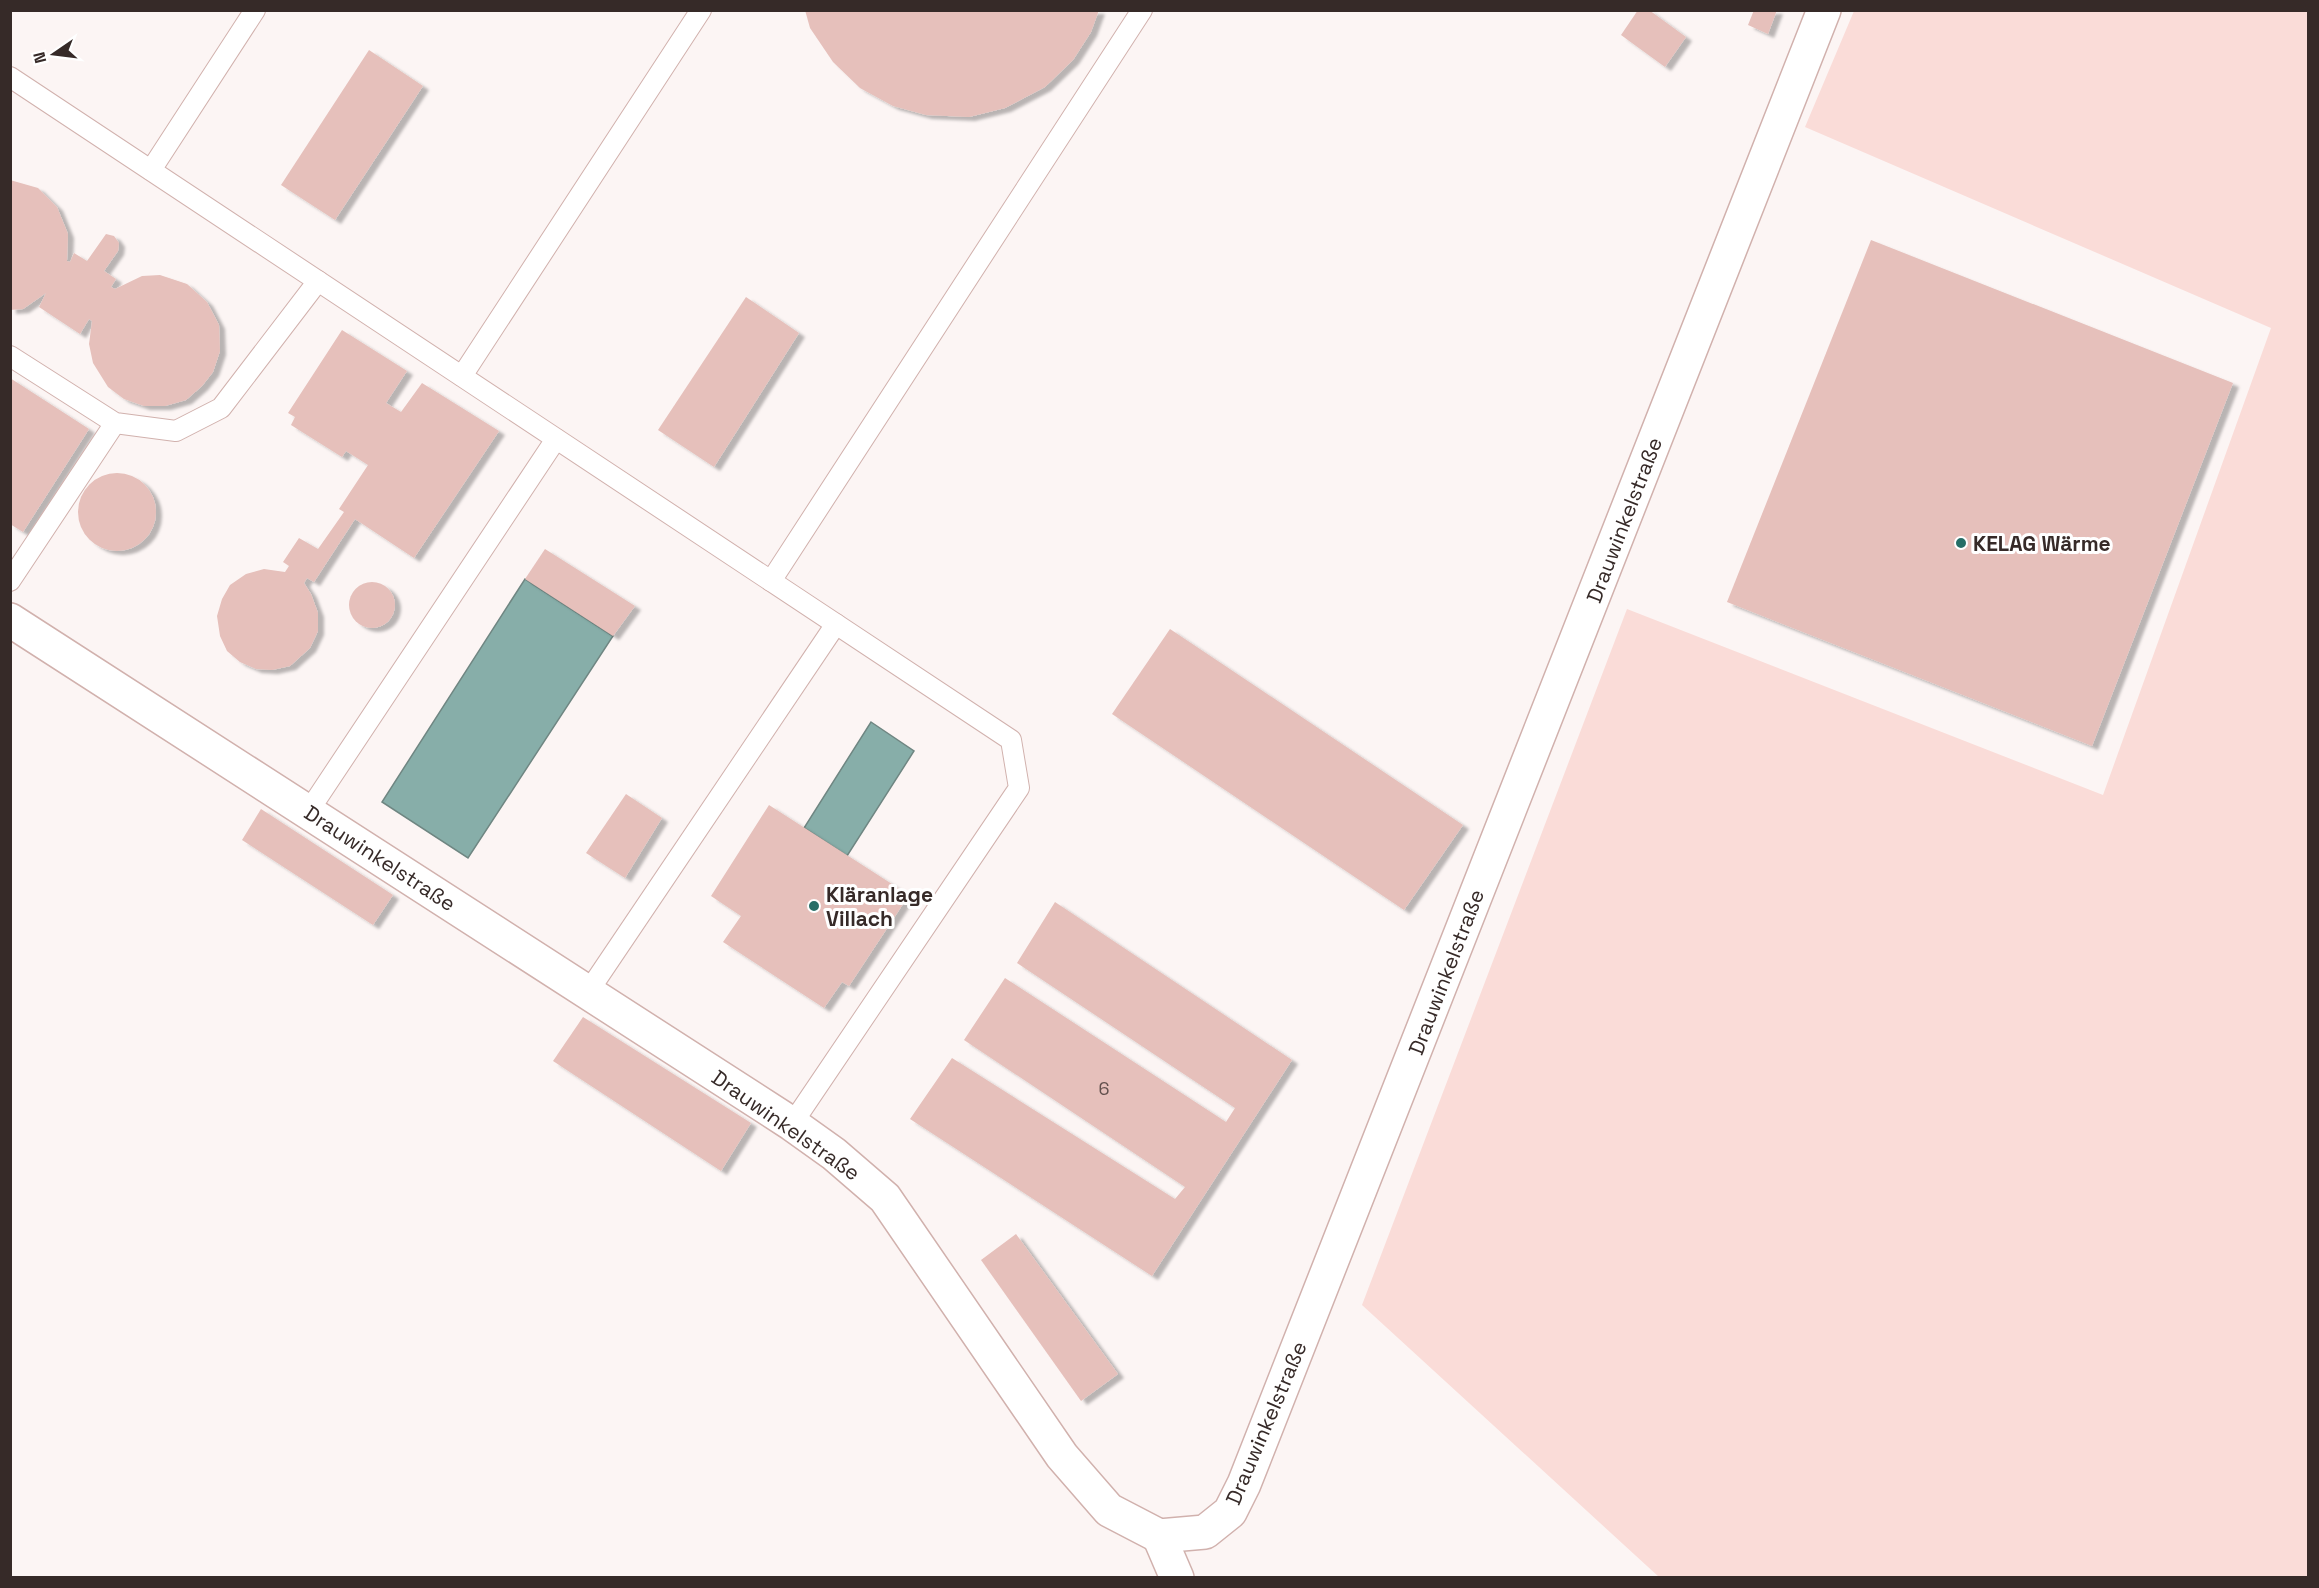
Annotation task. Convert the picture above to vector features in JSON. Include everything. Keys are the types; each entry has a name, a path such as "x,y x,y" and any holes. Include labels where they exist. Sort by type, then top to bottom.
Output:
{"street":[{"name":"Drauwinkelstraße","path":"10,620 792,1124 834,1154 885,1198 1062,1456 1109,1510 1159,1536 1205,1532 1230,1512 1244,1484 1824,10"},
{"path":"1159,1536 1177,1578"}],"lane":[{"path":"151,170 255,10"},
{"path":"462,376 701,10"},
{"path":"771,581 1142,10"},
{"path":"10,77 1011,740 1019,788 792,1124"},
{"path":"10,356 115,423 176,430 221,408 318,281"},
{"path":"10,581 115,423"},
{"path":"308,812 556,439"},
{"path":"588,992 836,624"}],"shaded area":[{"path":"1854,11 2308,11 2308,1577 1659,1577 1362,1305 1627,609 2103,795 2271,328 1805,127"}],"water":[{"path":"525,579 613,636 468,858 382,802"},
{"path":"871,722 914,751 847,856 804,828"}],"building":[{"path":"805,10 1099,10 1091,32 1073,60 1045,87 1005,108 969,117 926,115 893,106 860,88 833,62 810,28"},
{"path":"1638,10 1649,10 1686,37 1665,67 1621,35"},
{"path":"1754,10 1777,10 1768,34 1748,25"},
{"path":"369,50 423,86 335,220 281,185"},
{"path":"10,180 38,188 57,207 68,234 67,261 70,262 74,253 87,261 106,234 114,236 119,243 118,251 104,271 116,279 111,287 115,289 142,276 160,275 187,284 207,302 219,325 220,351 213,372 186,400 165,406 144,406 124,399 108,387 93,363 89,344 92,321 89,319 80,334 39,307 46,293 23,309 10,310"},
{"name":"KELAG Wärme","path":"1871,240 2233,383 2092,746 1727,602"},
{"path":"746,297 799,333 714,467 658,430"},
{"path":"342,330 407,371 386,403 401,412 422,383 499,431 414,558 355,519 314,582 307,578 304,583 318,613 318,631 310,648 290,666 272,670 256,669 240,662 227,651 220,636 217,616 222,599 230,585 246,574 264,569 285,572 289,566 283,562 299,538 318,549 344,512 339,509 368,465 346,451 342,457 291,425 295,417 288,413"},
{"path":"10,378 89,429 23,532 10,524"},
{"path":"117,473 132,476 149,490 156,512 153,527 139,544 117,551 102,548 85,534 78,512 81,497 95,480"},
{"path":"545,549 635,606 613,636 525,579"},
{"path":"372,582 381,583 388,589 394,596 394,614 388,621 381,627 372,628 363,627 356,621 350,614 349,605 350,596 356,589 363,583"},
{"path":"1170,629 1463,825 1404,910 1112,714"},
{"path":"626,794 662,818 625,878 586,853"},
{"name":"Kläranlage Villach","path":"769,805 909,895 849,986 842,982 824,1008 723,942 741,916 711,896"},
{"path":"261,809 393,895 373,925 242,840"},
{"path":"1055,902 1292,1060 1152,1276 910,1119 952,1058 1175,1199 1185,1187 964,1040 1005,978 1226,1122 1235,1108 1017,963"},
{"path":"583,1017 751,1123 721,1171 553,1061"},
{"path":"1016,1234 1118,1374 1081,1401 981,1260"}],"place":[{"name":"KELAG Wärme","path":"1961,543"},
{"name":"Kläranlage Villach","path":"814,906"}]}
